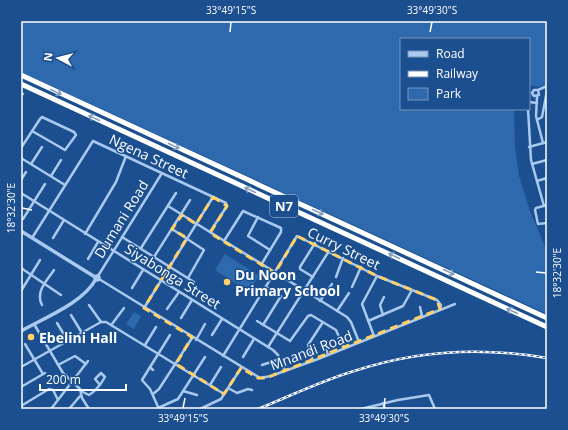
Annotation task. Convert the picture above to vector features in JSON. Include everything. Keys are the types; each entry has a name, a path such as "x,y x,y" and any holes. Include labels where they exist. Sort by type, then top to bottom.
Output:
{"highway":[{"name":"N7","path":"21,75 547,318"},
{"name":"N7","path":"21,84 547,327"}],"street":[{"path":"537,96 534,96 532,93 534,90 547,86"},
{"path":"538,90 537,120 543,143"},
{"path":"537,120 542,117 547,91"},
{"path":"530,102 537,103"},
{"path":"528,110 532,164 545,205 536,208 535,210 538,224 547,223"},
{"path":"21,148 32,131 40,119 43,117 74,132 75,137 66,150 32,131"},
{"name":"Ngena Street","path":"32,238 92,141 224,202 227,206 210,232"},
{"path":"530,147 547,142"},
{"path":"31,164 42,147"},
{"path":"85,234 94,222 120,176 126,156"},
{"path":"21,158 65,185"},
{"path":"51,176 61,160"},
{"path":"532,164 547,160"},
{"path":"21,180 26,172"},
{"name":"Dumani Road","path":"21,332 78,299 89,290 162,173"},
{"path":"537,181 547,178"},
{"path":"23,219 45,184"},
{"name":"Siyabonga Street","path":"21,193 276,352 285,371"},
{"path":"141,248 176,193"},
{"path":"542,198 547,196"},
{"path":"144,308 213,197"},
{"path":"154,257 182,215 190,200"},
{"path":"168,206 350,320 359,342"},
{"path":"224,241 242,212 246,211 282,229 261,264"},
{"path":"258,217 248,236 270,250"},
{"path":"53,238 64,220"},
{"path":"172,230 204,250"},
{"path":"21,231 97,278"},
{"name":"Curry Street","path":"223,356 297,236 378,276 437,300 441,305 440,309"},
{"path":"122,237 194,282"},
{"path":"88,259 98,242"},
{"path":"313,277 300,269 300,267 315,244"},
{"path":"188,278 204,250 207,249"},
{"path":"268,347 329,251"},
{"path":"336,277 343,258"},
{"path":"21,291 40,260"},
{"path":"193,261 196,264"},
{"path":"352,287 361,267"},
{"path":"21,268 46,283 61,295"},
{"path":"42,305 39,296 54,270"},
{"path":"132,288 143,270"},
{"path":"374,336 362,304 378,276"},
{"name":"Mnandi Road","path":"97,278 192,338 260,378 313,361 455,304"},
{"path":"320,301 332,284"},
{"path":"266,287 282,296 285,296"},
{"path":"368,321 403,306 412,290"},
{"path":"167,309 179,292"},
{"path":"337,311 349,293"},
{"path":"263,325 282,296"},
{"path":"383,315 380,306 384,297"},
{"path":"181,318 192,300"},
{"path":"89,305 101,322"},
{"path":"420,307 422,316"},
{"path":"112,324 124,308"},
{"path":"71,315 82,333"},
{"path":"257,321 292,340 310,315 336,331 344,348"},
{"path":"212,335 222,319"},
{"path":"21,367 101,322 112,324 224,394"},
{"path":"313,361 308,346 323,322"},
{"path":"57,323 68,341"},
{"path":"34,324 62,373 81,392 89,409"},
{"path":"196,340 206,324"},
{"path":"145,345 156,327"},
{"path":"170,335 142,380 153,394 159,408 176,401 205,357"},
{"path":"153,394 159,389 192,338"},
{"path":"243,357 254,339"},
{"path":"327,341 325,346 328,355"},
{"path":"21,387 44,374 25,344"},
{"path":"58,365 75,356 86,364"},
{"path":"262,365 280,359"},
{"path":"51,409 88,361"},
{"path":"150,367 153,370"},
{"path":"210,385 221,367"},
{"path":"200,409 219,401 241,368"},
{"path":"81,392 90,395 100,384 105,377 102,373 95,379 100,384"},
{"path":"228,388 237,393 248,389 252,390"},
{"path":"21,406 49,389 53,390 58,400"},
{"path":"184,391 197,395"},
{"path":"69,409 81,392"},
{"path":"361,409 383,403 429,395 435,409"},
{"path":"383,403 385,409"}],"highlighted area":[{"path":"213,197 227,206 210,233 275,273 297,236 377,276 437,300 440,309 266,378 258,378 241,368 224,394 176,364 192,337 144,308 187,238 172,229 182,215 196,224"}],"green space":[{"path":"21,21 547,21 547,84 539,87 530,85 530,38 400,38 400,110 514,110 515,147 519,176 530,211 547,251 547,314 21,72"},
{"path":"225,254 259,276 249,292 215,270"},
{"path":"134,312 141,316 134,329 126,324"}],"railway":[{"path":"258,409 342,375 378,364 402,359 450,352 499,352 547,358"}],"place":[{"name":"Du Noon Primary School","path":"227,282"},
{"name":"Ebelini Hall","path":"31,337"}]}
